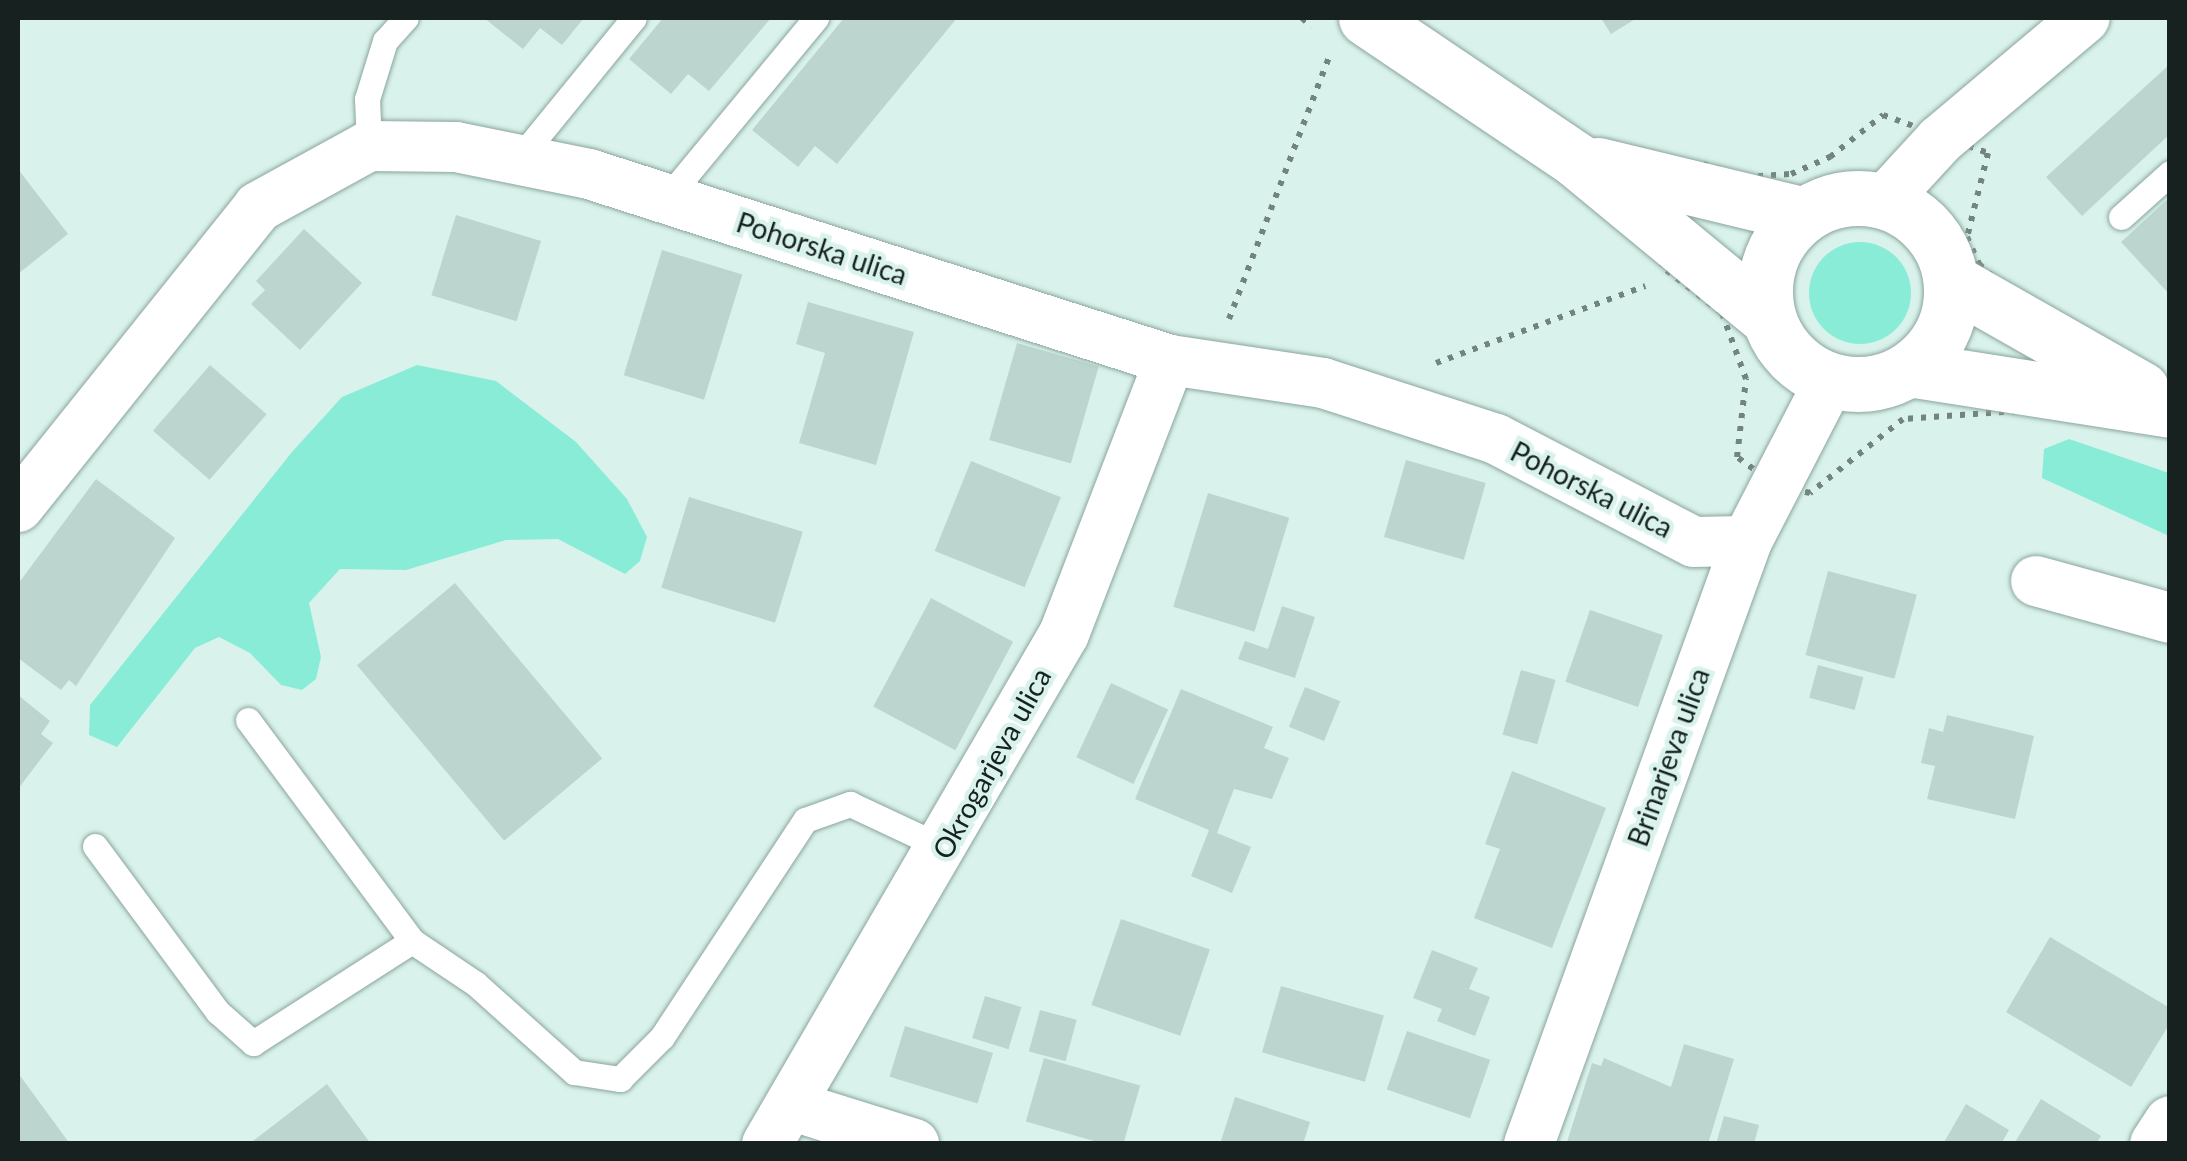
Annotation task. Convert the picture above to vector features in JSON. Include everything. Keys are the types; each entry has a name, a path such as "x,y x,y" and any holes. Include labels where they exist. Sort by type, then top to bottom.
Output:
{"street":[{"path":"1884,201 1940,140 2085,18"},
{"path":"1350,32 1575,159 1680,236 1768,319 1782,346 1830,380 1858,385 1909,369 2037,360"},
{"name":"Pohorska ulica","path":"18,506 258,206 369,146 456,148 518,160 667,198 1170,360 1323,384 1496,440 1694,542 1747,541"},
{"path":"1680,236 1804,216 1856,198 1884,201 1930,231 1951,281 2037,360 2170,407"},
{"path":"1768,319 1769,262 1804,216"},
{"path":"1909,369 1942,331 1951,281"},
{"name":"Okrogarjeva ulica","path":"780,1125 944,848 1064,634 1170,360"},
{"name":"Brinarjeva ulica","path":"1529,1144 1747,541 1830,380"},
{"path":"2036,581 2170,618"},
{"path":"2154,1144 2170,1120"},
{"path":"780,1125 914,1144"}],"lane":[{"path":"369,146 367,99 385,41 406,18"},
{"path":"518,160 634,18"},
{"path":"667,198 816,18"},
{"path":"2121,216 2170,173"},
{"path":"248,720 412,940 476,984 574,1072 620,1079 662,1036 806,820 850,804 944,848"},
{"path":"96,846 218,1012 253,1044 412,940"}],"path":[{"path":"1226,330 1350,32"},
{"path":"1424,368 1680,236 1703,164 1745,177 1791,174 1830,157 1883,115 1940,140 1988,152 1967,237 1980,264 2012,295 2058,317 2017,411 1903,419 1810,493 1774,484 1737,457 1746,378 1722,314 1680,236"}],"green space":[{"path":"1860,242 1889,250 1903,264 1911,293 1903,322 1889,336 1860,344 1831,336 1817,322 1809,293 1817,264 1831,250"},
{"path":"417,365 496,381 576,442 627,499 647,537 640,561 625,574 558,539 506,540 406,570 340,569 309,603 321,657 316,679 302,690 281,685 250,653 219,637 195,648 117,747 89,735 90,705 292,452 342,397"},
{"path":"2069,439 2169,473 2169,536 2042,478 2044,449"}],"building":[{"path":"484,18 584,18 562,45 540,28 523,49"},
{"path":"663,18 771,18 709,91 688,74 671,94 629,59"},
{"path":"844,18 957,18 837,164 815,146 798,167 752,130"},
{"path":"1601,18 1637,18 1611,34"},
{"path":"2170,64 2170,134 2082,216 2046,177"},
{"path":"18,169 68,234 18,274"},
{"path":"2170,197 2170,295 2121,242"},
{"path":"456,215 541,241 517,321 431,295"},
{"path":"304,229 362,283 300,350 251,304 265,290 256,281"},
{"path":"662,250 742,275 704,400 624,375"},
{"path":"808,302 914,332 876,465 799,443 825,353 796,344"},
{"path":"1017,343 1099,366 1071,464 989,440"},
{"path":"210,365 267,414 210,480 153,431"},
{"path":"1406,460 1486,483 1464,560 1384,537"},
{"path":"971,461 1061,497 1025,587 935,551"},
{"path":"96,479 175,538 76,686 69,680 61,690 18,658 18,584"},
{"path":"1208,493 1289,518 1254,632 1173,607"},
{"path":"689,497 803,532 775,623 661,588"},
{"path":"1828,571 1917,595 1894,679 1805,655"},
{"path":"455,583 602,758 504,841 357,665"},
{"path":"931,598 1013,642 955,750 873,707"},
{"path":"1282,606 1315,617 1295,678 1238,659 1245,641 1268,649"},
{"path":"1590,610 1663,635 1638,707 1565,682"},
{"path":"1818,665 1863,677 1855,710 1809,698"},
{"path":"1521,670 1556,680 1537,744 1503,734"},
{"path":"1111,683 1168,710 1133,784 1076,757"},
{"path":"1305,687 1340,701 1324,741 1289,727"},
{"path":"1181,689 1273,727 1264,748 1289,758 1272,799 1234,789 1217,833 1251,847 1232,893 1191,876 1209,830 1135,799"},
{"path":"18,695 50,721 41,734 53,743 18,789"},
{"path":"1947,715 2034,736 2015,819 1927,799 1935,766 1921,763 1929,728 1943,732"},
{"path":"1512,771 1606,808 1552,948 1474,918 1500,849 1485,844"},
{"path":"1121,919 1210,950 1180,1036 1091,1005"},
{"path":"2050,937 2170,1008 2170,1023 2131,1087 2006,1012"},
{"path":"1432,950 1478,968 1469,989 1490,997 1475,1036 1437,1021 1442,1009 1413,998"},
{"path":"1281,986 1384,1015 1365,1082 1262,1052"},
{"path":"985,996 1021,1007 1008,1049 972,1038"},
{"path":"1040,1010 1077,1020 1066,1061 1029,1052"},
{"path":"905,1026 993,1053 977,1104 890,1077"},
{"path":"1407,1031 1490,1060 1470,1118 1387,1090"},
{"path":"1684,1044 1734,1059 1708,1144 1567,1142 1592,1063 1601,1066 1604,1058 1671,1087"},
{"path":"1044,1058 1140,1086 1123,1144 1104,1144 1026,1121"},
{"path":"18,1073 70,1144 18,1144"},
{"path":"327,1084 371,1144 249,1144"},
{"path":"1235,1097 1310,1122 1303,1144 1220,1144"},
{"path":"2041,1099 2101,1136 2096,1144 2014,1144"},
{"path":"1966,1104 2009,1130 2001,1144 1943,1144"},
{"path":"1724,1116 1759,1125 1754,1144 1716,1144"}]}
